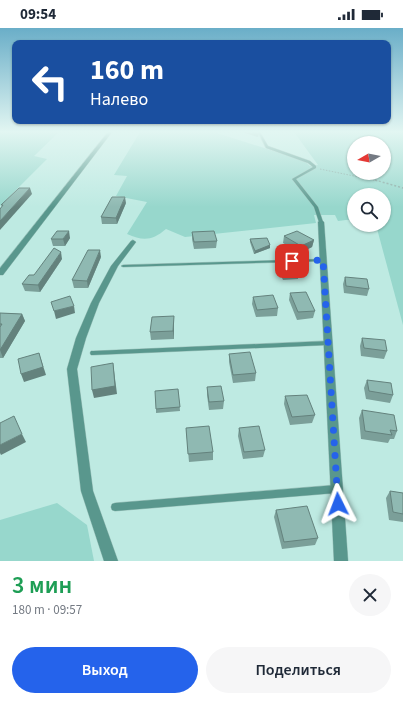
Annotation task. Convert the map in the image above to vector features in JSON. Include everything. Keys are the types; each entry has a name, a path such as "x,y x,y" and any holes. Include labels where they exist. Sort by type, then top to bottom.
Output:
{"street":[{"path":"0,273 91,157"},
{"path":"321,222 341,561"},
{"path":"111,561 87,492 72,368 81,338 95,303 115,266 133,242"}],"lane":[{"path":"295,157 309,162 315,168 294,178 316,207 321,222"},
{"path":"123,266 323,260"},
{"path":"93,353 328,343"},
{"path":"115,506 337,489"}],"path":[{"path":"315,168 372,179 403,188"}],"green space":[{"path":"0,157 38,157 47,159 0,206"},
{"path":"125,157 292,157 305,161 310,166 318,165 312,157 347,157 347,180 391,180 391,157 403,157 403,325 378,232 391,232 391,188 347,188 347,220 338,221 335,215 314,215 316,223 185,237 166,229 156,236 147,239 138,238 127,234 147,202 116,196 127,176 114,175"},
{"path":"57,503 87,525 94,561 0,561 0,520"}],"building":[{"path":"19,188 30,188 0,221 0,209 3,205 1,205"},
{"path":"112,197 125,197 116,218 101,217"},
{"path":"57,231 69,231 63,239 51,239"},
{"path":"214,231 217,241 194,242 192,232"},
{"path":"297,231 314,240 301,246 284,236"},
{"path":"267,238 270,245 255,251 250,239"},
{"path":"54,248 61,252 38,285 22,284 29,275 34,275"},
{"path":"88,250 100,250 87,281 72,280"},
{"path":"294,261 299,272 284,273 279,262"},
{"path":"345,277 367,279 369,289 346,286"},
{"path":"306,292 315,311 298,312 290,293"},
{"path":"273,295 278,308 257,310 253,297"},
{"path":"70,296 74,306 54,311 51,302"},
{"path":"0,313 22,314 0,350 0,327 2,324 0,324"},
{"path":"174,316 173,331 150,332 152,317"},
{"path":"362,338 385,340 387,351 364,348"},
{"path":"250,352 256,373 233,375 229,354"},
{"path":"39,353 43,367 21,374 18,359"},
{"path":"113,363 115,386 92,390 91,367"},
{"path":"367,380 391,383 393,395 369,391"},
{"path":"221,386 224,401 209,402 207,387"},
{"path":"178,389 180,407 156,409 155,391"},
{"path":"307,395 315,415 292,417 285,396"},
{"path":"362,410 394,415 397,431 390,430 392,435 365,431"},
{"path":"14,416 22,434 0,445 0,423"},
{"path":"209,426 213,452 188,454 186,428"},
{"path":"259,426 265,450 244,452 239,428"},
{"path":"390,491 403,493 403,514 393,512"},
{"path":"307,506 318,538 284,542 276,510"}],"route":[{"path":"292,261 323,260 338,504"}]}
